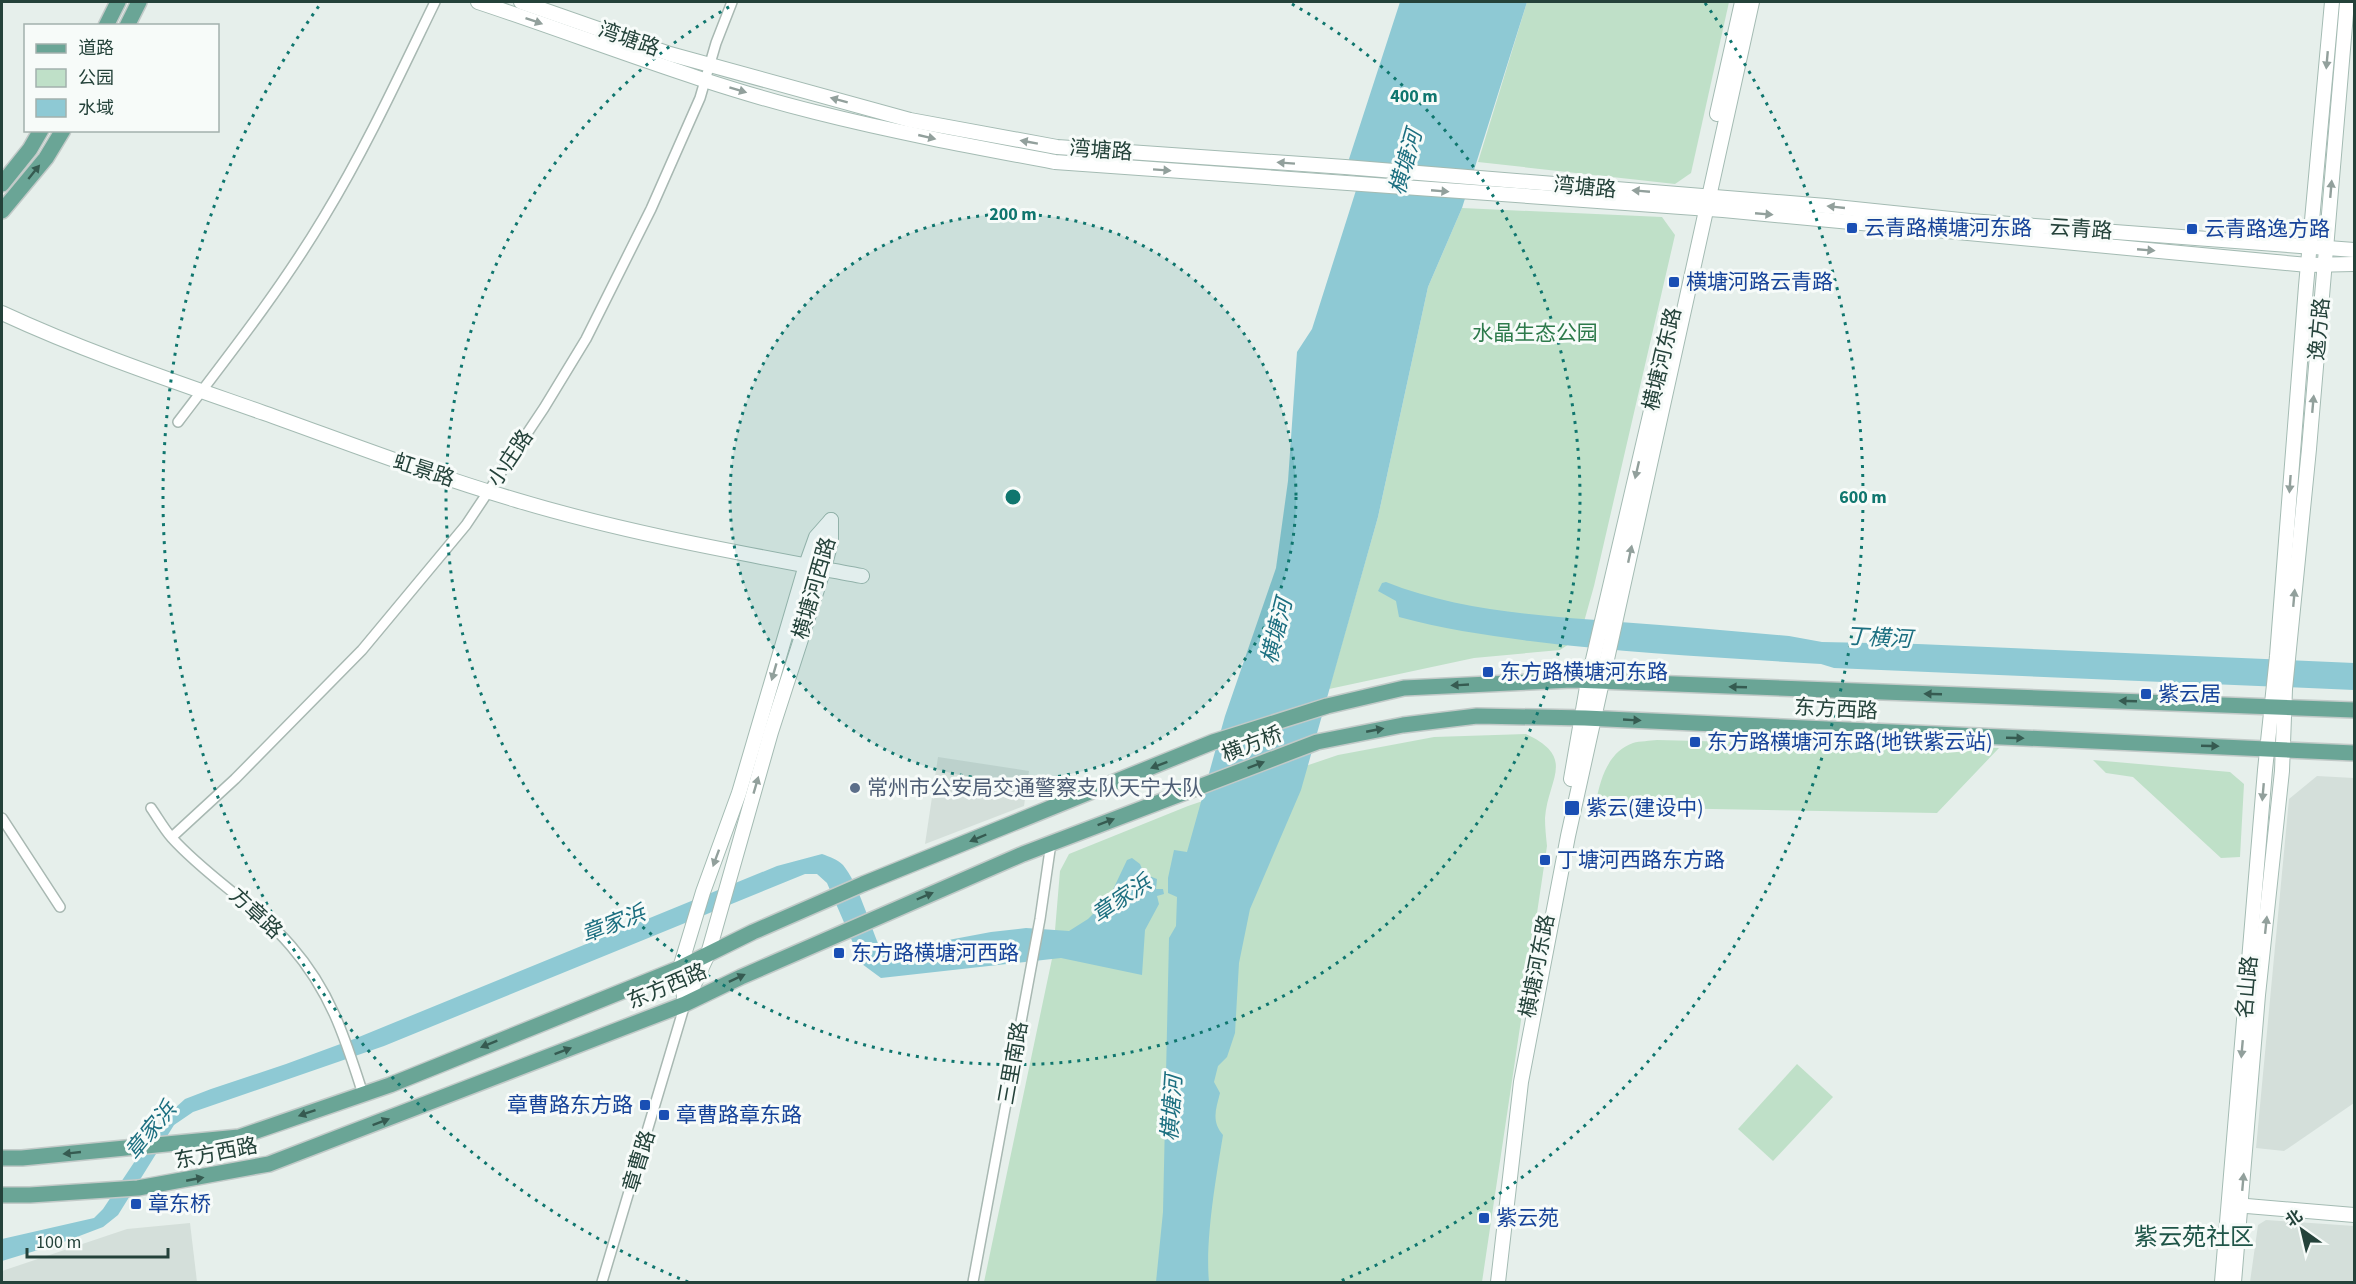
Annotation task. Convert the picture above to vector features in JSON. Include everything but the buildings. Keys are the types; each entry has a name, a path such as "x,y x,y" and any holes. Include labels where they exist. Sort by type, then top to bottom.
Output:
{"main road":[{"path":"107,24 118,2"},
{"path":"128,24 139,2"},
{"path":"2,184 30,149 40,132"},
{"path":"2,212 46,158 62,132"},
{"name":"东方西路","path":"1327,706 1404,688 1594,681 2278,699 2355,710"},
{"name":"横方桥","path":"1213,742 1327,706"},
{"name":"东方西路","path":"1317,741 1403,725 1477,716 1587,718 2355,753"},
{"name":"横方桥","path":"1201,786 1317,741"},
{"name":"东方西路","path":"2,1158 239,1137 363,1094 680,968 827,899 1213,742"},
{"name":"东方西路","path":"2,1194 105,1192 269,1164 685,1004 871,919 1052,843 1201,786"}],"street":[{"path":"178,422 275,293 324,217 372,131 435,2"},
{"path":"478,2 705,80 814,112 953,143 1055,162 1482,194 1703,202"},
{"name":"湾塘路","path":"521,2 670,54 910,120 1058,147 1484,178 1703,202"},
{"name":"小庄路","path":"172,837 235,779 362,650 466,525 544,408 586,339 651,208 700,98 709,64 732,2"},
{"name":"横塘河东路","path":"1703,202 1742,2"},
{"name":"横塘河东路","path":"1491,1282 1515,1080 1562,835 1594,681 1703,202 1752,2"},
{"name":"逸方路","path":"2283,656 2308,265 2332,2"},
{"name":"逸方路","path":"2283,656 2325,264 2347,2"},
{"name":"云青路","path":"1703,202 2355,250"},
{"name":"云青路","path":"1703,202 2308,265 2355,264"},
{"name":"虹景路","path":"2,313 60,338 202,391 408,466 488,491 666,539 861,576"},
{"name":"横塘河西路","path":"831,520 831,543 824,568 771,732 708,954 685,1004 680,968 703,892 740,793 806,565 816,537 831,520"},
{"name":"名山路","path":"2234,1282 2235,1205 2283,656"},
{"name":"横塘河东路","path":"1498,1282 1521,1082 1568,836 1587,718"},
{"name":"方章路","path":"151,808 172,837 262,917 291,946 316,979 337,1016 363,1094"},
{"path":"2,818 60,907"},
{"name":"三里南路","path":"973,1282 1052,843"},
{"name":"章曹路","path":"602,1282 685,1004"},
{"path":"2235,1205 2355,1215"},
{"name":"名山路","path":"2222,1282 2235,1205"}],"shaded area":[{"path":"938,757 1029,771 1024,806 925,844"},
{"path":"2317,776 2354,778 2354,1103 2284,1151 2256,1148 2289,799"},
{"path":"2266,1220 2354,1226 2354,1282 2250,1282 2258,1225"},
{"path":"190,1223 197,1282 2,1282 2,1271 127,1229"}],"green space":[{"path":"1527,2 1729,2 1691,173 1675,184 1478,162"},
{"name":"水晶生态公园","path":"1462,208 1662,217 1675,235 1594,586 1582,629 1575,640 1560,650 1474,658 1329,689 1378,517 1428,287"},
{"path":"1526,734 1542,743 1551,752 1556,770 1547,804 1545,818 1547,846 1482,1282 984,1282 1053,954 1060,871 1069,854 1188,806 1338,755 1434,737"},
{"path":"1657,740 1999,748 1937,813 1659,808 1596,801 1603,775 1617,753 1633,743"},
{"path":"2093,760 2230,772 2244,784 2240,857 2221,858 2133,777 2106,773"},
{"path":"1797,1064 1833,1097 1773,1161 1738,1129"}],"water":[{"name":"横塘河","path":"1400,2 1527,2 1462,208 1428,287 1378,517 1301,790 1250,909 1239,963 1235,1033 1227,1057 1218,1066 1214,1082 1220,1093 1216,1120 1223,1135 1210,1228 1209,1282 1156,1282 1163,1212 1169,938 1176,926 1177,897 1168,893 1168,878 1174,850 1187,852 1225,716 1276,568 1288,481 1297,352 1312,329 1358,184 1349,159"},
{"path":"1386,582 1442,600 1501,611 1789,636 1822,642 2354,663 2354,690 1834,668 1821,664 1675,655 1530,641 1431,625 1399,617 1396,601 1378,591 1382,583"},
{"name":"章家浜","path":"822,854 843,865 859,893 880,948 894,955 943,941 991,932 1026,928 1069,931 1088,919 1109,898 1127,860 1132,858 1140,864 1144,874 1157,879 1156,889 1163,889 1164,894 1157,896 1159,904 1145,930 1142,975 1061,958 881,978 862,964 827,883 817,874 805,874 384,1046 193,1112 174,1125 118,1215 103,1227 2,1261 2,1239 94,1218 103,1209 163,1119 185,1099 354,1039 777,866"}],"place":[{"name":"云青路横塘河东路","path":"1852,228"},
{"name":"云青路逸方路","path":"2192,229"},
{"name":"横塘河路云青路","path":"1674,282"},
{"name":"东方路横塘河东路","path":"1488,672"},
{"name":"紫云居","path":"2146,694"},
{"name":"东方路横塘河东路(地铁紫云站)","path":"1695,742"},
{"name":"常州市公安局交通警察支队天宁大队","path":"855,788"},
{"name":"紫云(建设中)","path":"1572,808"},
{"name":"丁塘河西路东方路","path":"1545,860"},
{"name":"东方路横塘河西路","path":"839,953"},
{"name":"章曹路东方路","path":"645,1105"},
{"name":"章曹路章东路","path":"664,1115"},
{"name":"章东桥","path":"136,1204"},
{"name":"紫云苑","path":"1484,1218"}],"district":[{"name":"紫云苑社区","path":"2194,1237"}],"water label":[{"name":"丁横河","path":"1879,637"}]}
